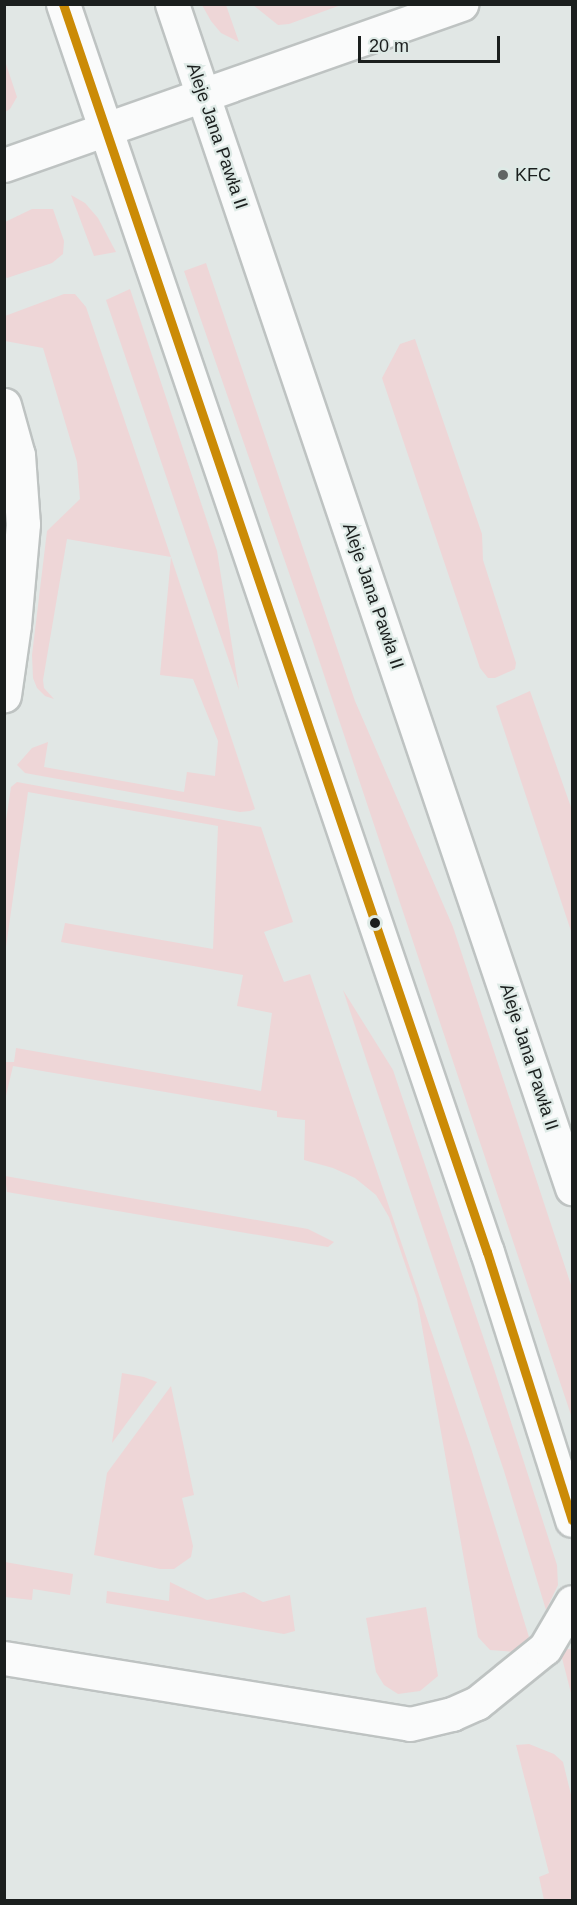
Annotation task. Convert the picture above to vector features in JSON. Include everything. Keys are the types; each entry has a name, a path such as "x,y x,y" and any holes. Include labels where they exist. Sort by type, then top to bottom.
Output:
{"main road":[{"path":"63,4 487,1252 573,1520"},
{"name":"Aleje Jana Pawła II","path":"172,4 573,1188"},
{"path":"4,165 202,95 263,77 462,4"},
{"path":"4,405 18,455 23,524 14,625 4,694"},
{"path":"4,1658 410,1724 452,1714 477,1703 544,1648 573,1602"}],"shaded area":[{"path":"202,5 226,5 239,42 221,33"},
{"path":"253,5 341,5 289,24 278,25"},
{"path":"4,58 17,97 10,109 5,112"},
{"path":"71,195 85,203 98,218 116,252 94,256"},
{"path":"32,209 53,209 64,241 63,254 52,263 7,278 4,276 5,222"},
{"path":"206,263 355,701 453,927 572,1288 572,1418 312,639 184,271"},
{"path":"130,289 217,551 239,690 106,300"},
{"path":"64,294 75,294 86,307 171,557 67,539 43,680 44,688 54,699 45,696 37,688 33,678 32,655 47,531 80,499 77,462 43,348 5,341 5,316"},
{"path":"415,339 482,534 483,560 516,663 515,669 495,678 488,678 480,668 382,378 400,344"},
{"path":"171,557 255,809 250,811 240,812 25,773 17,765 32,748 48,742 44,767 184,792 187,772 215,776 218,741 193,679 160,675"},
{"path":"530,691 572,810 572,934 496,706"},
{"path":"17,782 261,827 293,922 264,932 284,982 310,974 471,1448 529,1637 515,1652 490,1650 478,1637 417,1299 389,1217 376,1195 355,1178 333,1168 304,1160 305,1120 277,1117 277,1111 13,1066 5,1100 5,1062 14,1062 16,1048 261,1091 272,1013 237,1006 243,975 61,942 65,923 213,949 218,826 28,792 5,954 5,827 11,787"},
{"path":"343,990 393,1070 494,1369 557,1565 558,1585 546,1610 504,1471"},
{"path":"5,1176 308,1229 334,1242 328,1247 7,1192"},
{"path":"122,1373 157,1382 112,1443"},
{"path":"171,1386 194,1495 182,1498 193,1546 191,1557 174,1569 160,1569 94,1555 107,1473"},
{"path":"5,1562 73,1574 70,1595 33,1589 32,1600 5,1597"},
{"path":"170,1582 207,1600 244,1592 263,1602 290,1595 295,1631 284,1634 106,1603 107,1591 169,1601"},
{"path":"426,1607 438,1676 420,1691 398,1694 384,1685 376,1672 366,1618"},
{"path":"565,1649 572,1649 572,1697 561,1654"},
{"path":"529,1744 554,1754 563,1762 572,1799 572,1900 544,1900 539,1877 549,1873 516,1745"}],"transit line":[{"path":"63,4 487,1252 572,1520"}],"place":[{"name":"KFC","path":"503,175"}]}
